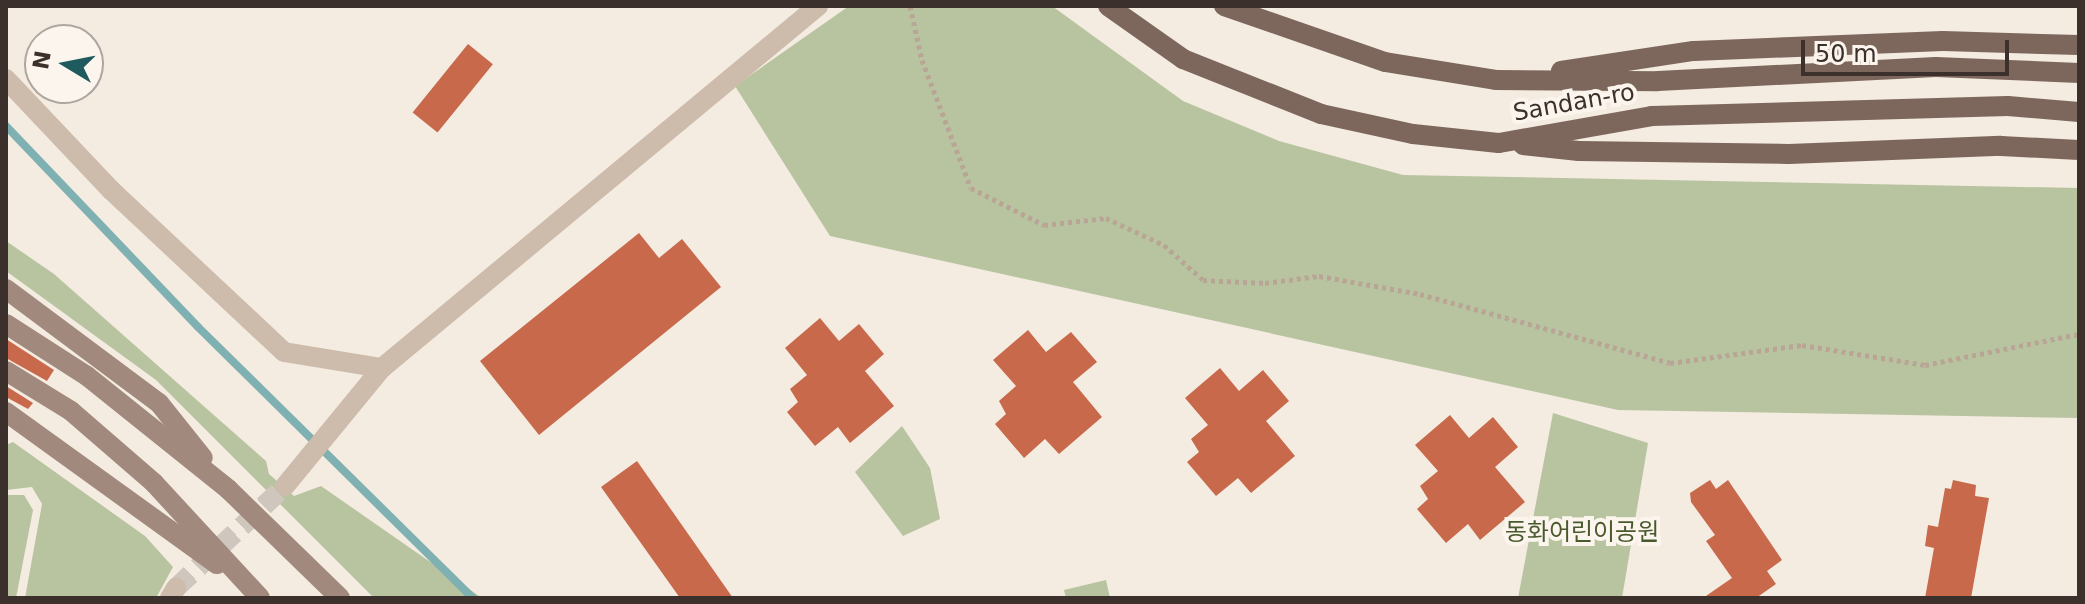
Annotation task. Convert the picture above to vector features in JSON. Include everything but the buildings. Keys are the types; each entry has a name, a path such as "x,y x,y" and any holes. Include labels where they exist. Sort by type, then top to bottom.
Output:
{"main road":[{"name":"Sandan-ro","path":"1108,6 1183,59 1321,114 1413,134 1499,143 1652,116 2008,106 2079,112"},
{"name":"Sandan-ro","path":"1224,6 1385,62 1496,80 1658,81 1936,67 2079,73"},
{"path":"1496,80 1694,51 1943,41 2079,45"},
{"path":"1499,143 1579,151 1684,153 2001,146 2079,150"},
{"path":"6,289 159,403 228,489"},
{"path":"6,324 87,376 228,489 340,598"},
{"path":"6,371 71,411 154,483 260,598"},
{"path":"6,412 164,529 242,579"}],"street":[{"path":"292,479 354,398 382,368 818,6"},
{"path":"6,79 111,190 284,352 382,368"}],"path":[{"path":"910,6 922,60 971,188 1044,225 1106,218 1164,245 1203,280 1265,283 1319,276 1420,294 1670,363 1802,345 1925,365 2079,334"}],"green space":[{"path":"849,6 1052,6 1183,101 1279,141 1403,175 2079,188 2079,418 1618,410 830,236 735,86"},
{"path":"6,241 54,274 266,461 269,474 294,496 321,486 482,598 374,598 156,380 6,271"},
{"name":"동화어린이공원","path":"1553,413 1648,443 1622,598 1518,598"},
{"path":"902,426 930,468 940,519 903,536 855,472"},
{"path":"13,442 145,536 173,567 156,598 25,598 42,504 32,487 6,490 6,445"},
{"path":"6,495 24,495 33,510 16,598 6,598"},
{"path":"1106,580 1110,598 1066,598 1064,590"}],"waterway":[{"path":"6,126 198,327 473,598"}],"tunnel":[{"path":"176,588 285,486"}]}
